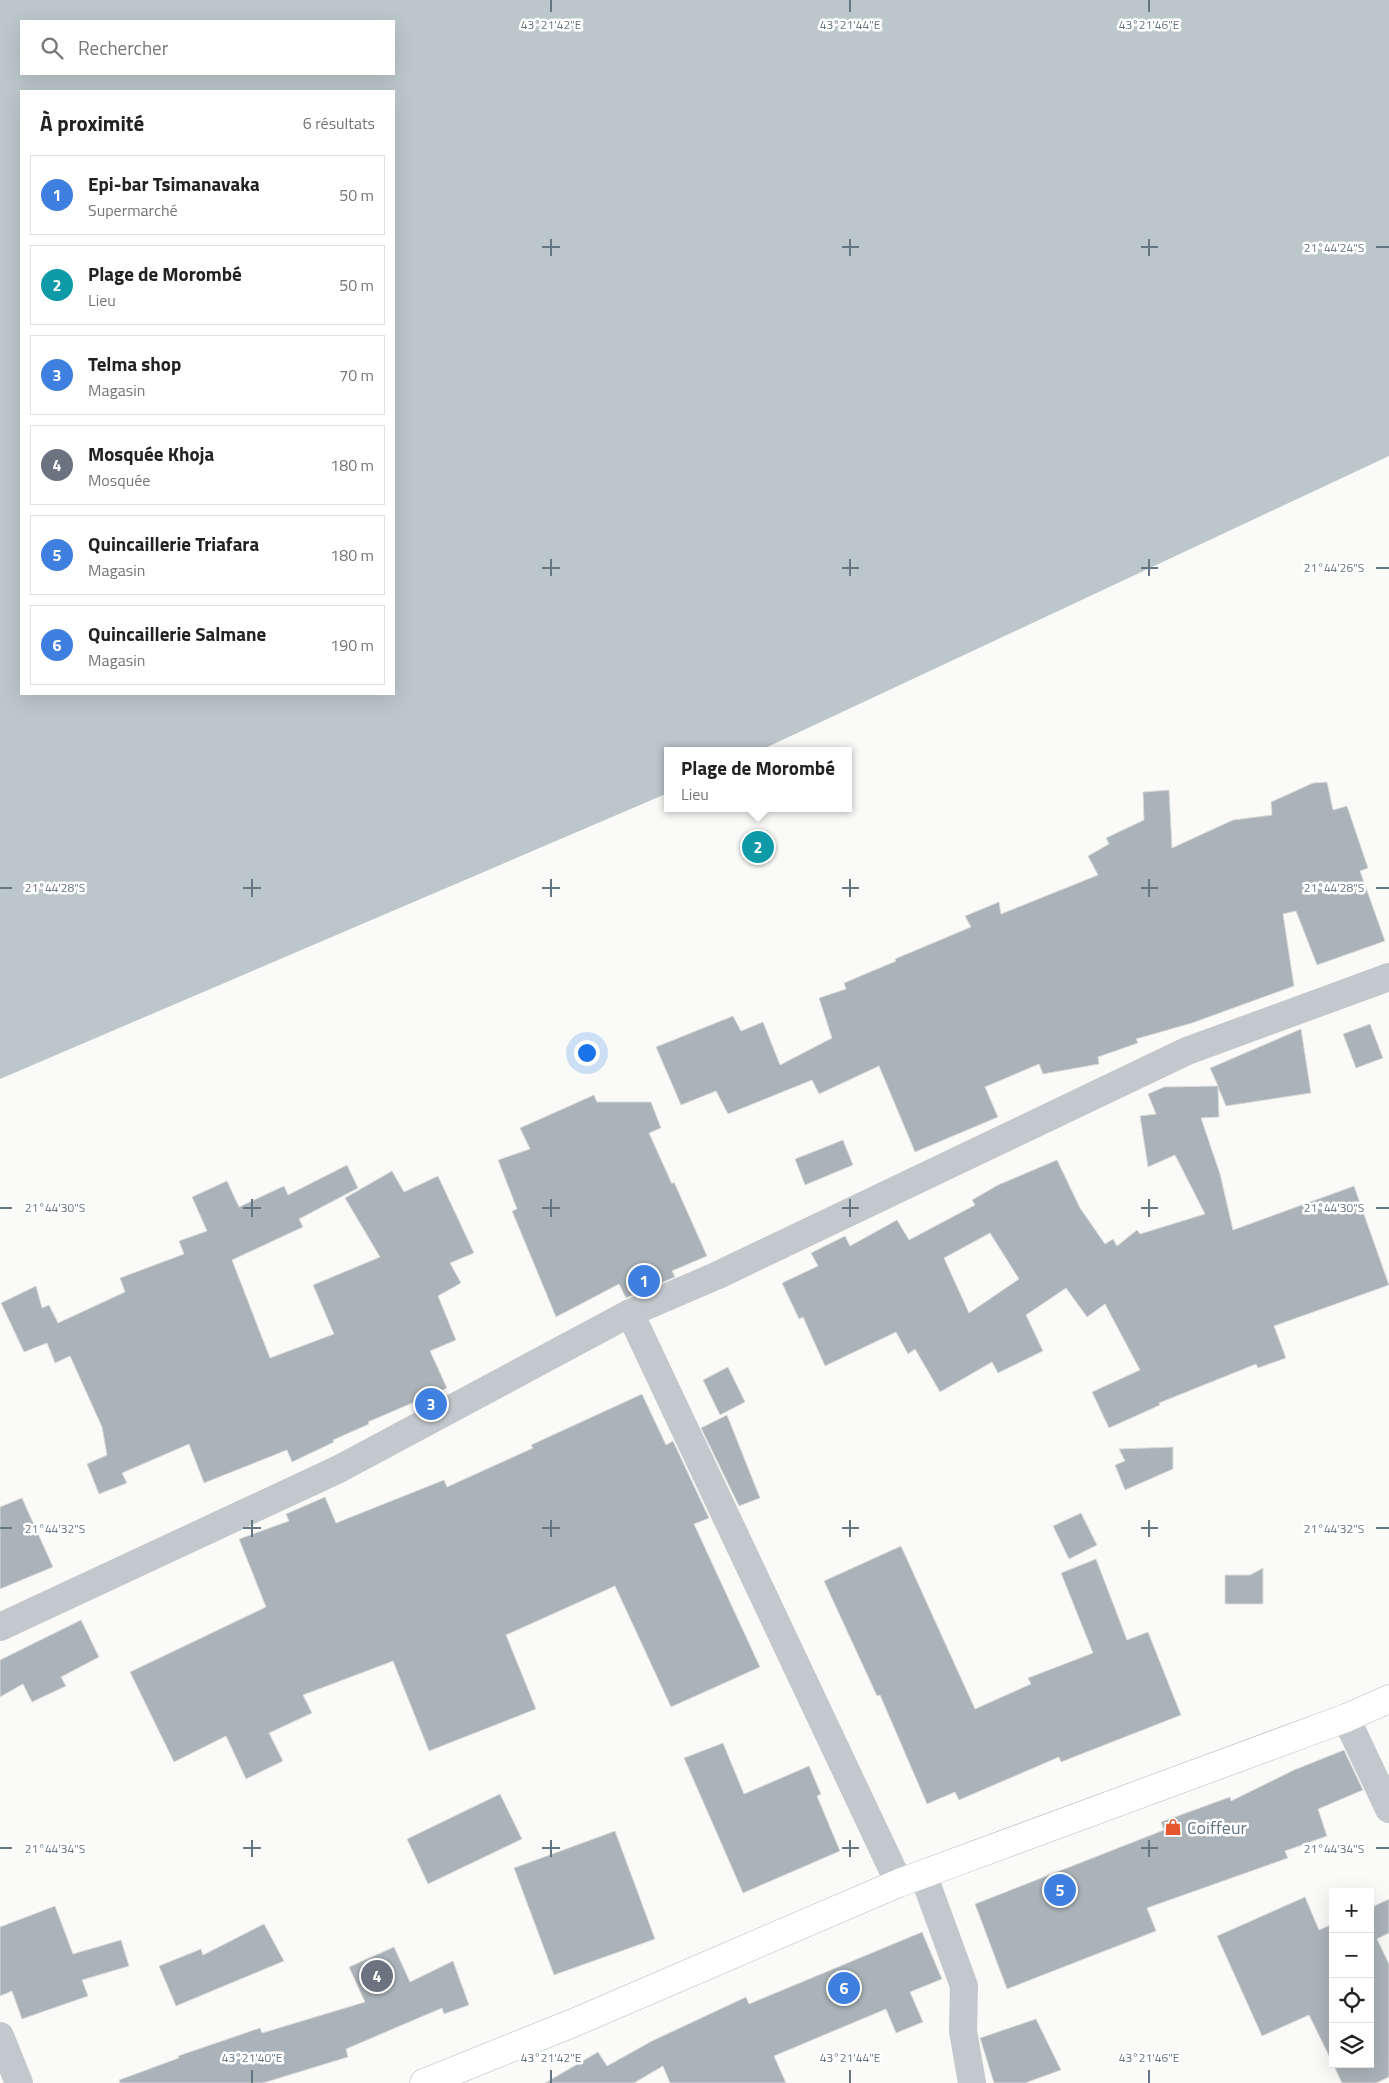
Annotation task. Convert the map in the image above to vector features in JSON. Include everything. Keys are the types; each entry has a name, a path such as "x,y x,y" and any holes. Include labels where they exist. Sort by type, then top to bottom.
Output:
{"street":[{"path":"0,1627 339,1469 630,1313 716,1276 1187,1051 1389,977"},
{"path":"630,1313 964,1986 963,2031 972,2083"},
{"path":"424,2083 573,2023 911,1878 1346,1718 1389,1699"},
{"path":"1346,1718 1389,1809"},
{"path":"0,2036 19,2083"}],"shaded area":[{"path":"0,0 1389,0 1389,456 768,747 664,747 664,795 0,1079"}],"building":[{"path":"1327,782 1333,810 1347,806 1368,868 1360,871 1385,941 1317,965 1296,911 1283,914 1294,986 1192,1023 1136,1039 1138,1043 1098,1057 1099,1064 1043,1074 1039,1064 985,1087 998,1117 915,1152 879,1066 819,1094 812,1080 728,1114 716,1091 681,1105 656,1047 733,1016 741,1031 763,1022 780,1065 832,1038 819,998 846,989 844,983 971,927 965,916 999,902 1001,914 1098,875 1088,856 1109,844 1106,838 1144,820 1143,792 1169,790 1172,848 1233,820 1272,815 1271,802 1313,783"},
{"path":"1370,1024 1383,1058 1356,1068 1343,1034"},
{"path":"1301,1029 1311,1093 1226,1106 1218,1087 1219,1117 1201,1118 1220,1174 1233,1230 1354,1186 1389,1285 1274,1326 1286,1358 1258,1368 1256,1364 1159,1403 1160,1405 1109,1428 1092,1392 1140,1370 1105,1304 1087,1317 1066,1288 1026,1315 1043,1351 998,1373 992,1362 940,1392 915,1349 908,1354 896,1332 825,1366 803,1317 799,1319 782,1283 818,1266 811,1253 845,1236 850,1246 897,1220 909,1240 975,1205 972,1200 998,1185 1057,1160 1080,1208 1105,1244 1113,1239 1117,1246 1137,1230 1140,1234 1205,1214 1175,1155 1148,1167 1140,1116 1156,1114 1148,1094 1164,1087 1218,1086 1210,1068","holes":["990,1233 1019,1279 969,1313 944,1258"]},
{"path":"594,1095 597,1102 651,1102 661,1128 649,1133 672,1184 674,1182 707,1256 672,1271 675,1277 626,1298 619,1284 556,1317 512,1211 517,1209 498,1160 530,1149 520,1128"},
{"path":"843,1140 853,1165 805,1185 795,1159"},
{"path":"347,1165 358,1188 299,1219 303,1227 232,1260 270,1358 334,1334 313,1285 380,1257 345,1198 392,1171 404,1192 438,1176 474,1253 450,1263 461,1283 438,1296 456,1340 430,1351 447,1388 368,1422 369,1424 333,1440 334,1442 292,1462 287,1450 204,1483 189,1444 122,1473 127,1483 99,1494 87,1464 107,1455 102,1427 70,1356 55,1363 47,1343 24,1352 1,1303 36,1286 42,1308 49,1305 58,1323 125,1292 120,1278 184,1254 179,1241 207,1231 192,1197 227,1181 239,1207 284,1186 288,1195"},
{"path":"728,1367 745,1402 720,1415 703,1380"},
{"path":"642,1394 666,1445 673,1441 709,1518 694,1524 760,1667 671,1707 615,1586 506,1635 536,1709 429,1751 393,1661 303,1695 312,1713 269,1733 283,1761 246,1779 226,1736 174,1762 130,1672 266,1607 239,1539 289,1521 286,1514 325,1497 336,1523 444,1480 447,1487 533,1448 531,1445"},
{"path":"727,1415 760,1498 739,1506 701,1428"},
{"path":"1173,1447 1173,1469 1125,1490 1115,1465 1125,1461 1119,1449"},
{"path":"22,1498 53,1567 0,1589 0,1507"},
{"path":"1081,1513 1097,1545 1069,1559 1053,1526"},
{"path":"901,1546 975,1709 1031,1684 1028,1678 1093,1653 1061,1573 1096,1559 1127,1640 1148,1632 1181,1715 1061,1762 1059,1757 959,1800 955,1792 927,1804 880,1695 877,1696 824,1581"},
{"path":"1263,1568 1263,1604 1225,1604 1225,1575 1250,1575"},
{"path":"81,1620 99,1657 61,1677 66,1686 32,1702 23,1684 0,1697 0,1660"},
{"path":"723,1743 744,1794 809,1766 821,1794 817,1796 840,1851 743,1893 684,1758"},
{"path":"1344,1750 1363,1790 1318,1809 1327,1836 1285,1851 1288,1858 1147,1908 1156,1931 1007,1989 975,1904 1164,1830 1161,1822 1230,1797 1231,1801 1294,1770"},
{"path":"500,1794 522,1839 428,1884 407,1839"},
{"path":"615,1831 655,1939 554,1975 514,1868"},
{"path":"1305,1897 1319,1930 1329,1926 1329,2056 1309,2015 1262,2036 1217,1936"},
{"path":"1389,1899 1389,1933 1377,1939 1389,1964 1389,2077 1376,2083 1342,2083 1335,2068 1374,2068 1374,1906"},
{"path":"55,1906 73,1954 121,1940 129,1966 82,1980 88,1996 22,2019 12,1991 0,1996 0,1927"},
{"path":"264,1924 284,1961 176,2006 159,1966 201,1949 203,1955"},
{"path":"922,1932 942,1979 910,1992 923,2022 896,2033 886,2009 774,2056 786,2083 670,2083 663,2066 634,2083 545,2083 598,2052 607,2066 652,2041 746,1997 749,2004"},
{"path":"394,1947 410,1982 453,1961 469,2005 444,2014 442,2008 346,2049 348,2057 263,2083 120,2083 119,2080 179,2058 178,2056 260,2028 262,2033 365,2002 349,1967"},
{"path":"1036,2019 1061,2070 1025,2083 994,2083 980,2038"}],"place":[{"name":"Plage de Morombé","path":"758,847"},
{"name":"Epi-bar Tsimanavaka","path":"644,1281"},
{"name":"Telma shop","path":"431,1404"},
{"name":"Coiffeur","path":"1173,1827"},
{"name":"Quincaillerie Triafara","path":"1060,1890"},
{"name":"Mosquée Khoja","path":"377,1976"},
{"name":"Quincaillerie Salmane","path":"844,1988"}]}
